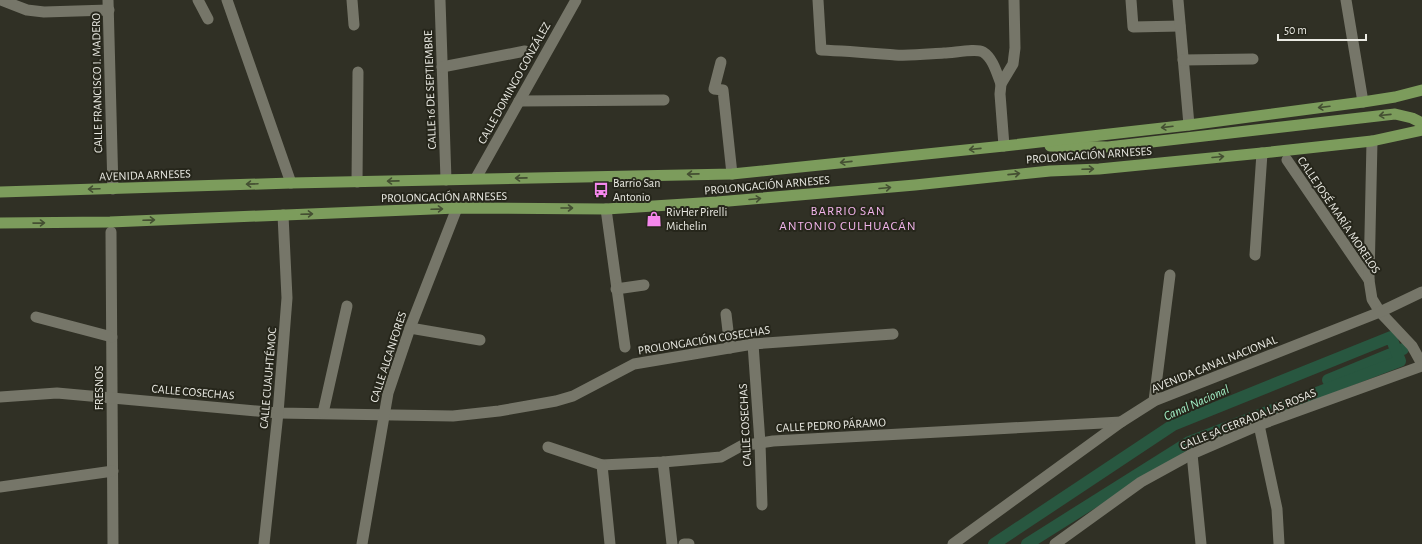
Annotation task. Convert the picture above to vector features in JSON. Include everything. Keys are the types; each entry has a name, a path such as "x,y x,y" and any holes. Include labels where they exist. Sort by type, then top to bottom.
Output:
{"main road":[{"name":"PROLONGACIÓN ARNESES","path":"291,183 476,178 732,174 1189,125 1363,102 1395,97 1422,90"},
{"path":"1028,143 1065,147 1108,147 1395,114 1412,118 1422,123"},
{"name":"PROLONGACIÓN ARNESES","path":"110,227 283,214 457,208 606,209 725,202 915,185 1050,170 1100,169 1262,153 1372,141 1422,130"},
{"name":"AVENIDA ARNESES","path":"0,192 291,183"},
{"path":"0,224 110,227"}],"street":[{"path":"1,0 27,10 44,12 109,5"},
{"path":"198,0 208,19"},
{"path":"227,0 291,183"},
{"path":"352,0 354,25"},
{"name":"CALLE DOMINGO GONZÁLEZ","path":"476,178 576,0"},
{"path":"818,0 821,50 870,52 896,55 952,53 976,50 982,51 987,55 994,66 1001,84"},
{"path":"1004,146 1000,94 1001,84 1013,64 1015,48 1014,0"},
{"path":"1131,0 1133,27 1180,26"},
{"path":"1178,0 1189,125"},
{"path":"1346,0 1363,102"},
{"name":"CALLE 16 DE SEPTIEMBRE","path":"442,3 442,67 446,180"},
{"name":"CALLE FRANCISCO I. MADERO","path":"109,5 113,189"},
{"path":"442,67 525,51"},
{"path":"1183,60 1253,58"},
{"path":"721,62 714,89 723,90 732,174"},
{"path":"357,182 358,72"},
{"path":"519,101 664,100"},
{"path":"1369,280 1372,141"},
{"path":"1255,255 1262,153"},
{"name":"CALLE JOSÉ MARÍA MORELOS","path":"1286,160 1369,280 1372,299 1380,312 1412,346 1422,365"},
{"name":"CALLE ALCANFORES","path":"362,544 388,393 410,328 457,208"},
{"path":"606,209 625,347"},
{"name":"CALLE CUAUHTÉMOC","path":"264,544 278,413 287,298 283,214"},
{"name":"FRESNOS","path":"110,227 113,544"},
{"path":"1154,401 1170,275"},
{"path":"616,288 644,285"},
{"name":"AVENIDA CANAL NACIONAL","path":"953,544 1121,422 1154,401 1380,312 1422,292"},
{"path":"323,413 348,306"},
{"path":"726,314 730,348"},
{"path":"36,317 112,338"},
{"path":"410,328 480,340"},
{"name":"PROLONGACIÓN COSECHAS","path":"384,414 452,416 499,411 556,401 573,396 634,364 753,344 893,334"},
{"name":"CALLE COSECHAS","path":"753,344 760,444 762,505"},
{"name":"CALLE 5A CERRADA LAS ROSAS","path":"1055,544 1141,482 1192,454 1259,425 1422,365"},
{"path":"0,386 2,397"},
{"name":"CALLE COSECHAS","path":"2,397 57,393 278,413 384,414"},
{"name":"CALLE PEDRO PÁRAMO","path":"548,447 602,465 721,457 741,446 781,441 1121,422"},
{"path":"1259,425 1277,509 1279,544"},
{"path":"1192,454 1201,544"},
{"path":"663,462 672,544"},
{"path":"602,465 610,544"},
{"path":"0,486 113,471"},
{"path":"684,544 689,544"}],"waterway":[{"name":"Canal Nacional","path":"994,544 1173,425 1391,337 1400,361 1189,442 1027,544"},
{"name":"Canal Nacional","path":"1328,380 1403,349"}],"place":[{"name":"Barrio San Antonio","path":"601,190"},
{"name":"RivHer Pirelli Michelin","path":"654,219"}],"district":[{"name":"BARRIO SAN ANTONIO CULHUACÁN","path":"848,218"}]}
